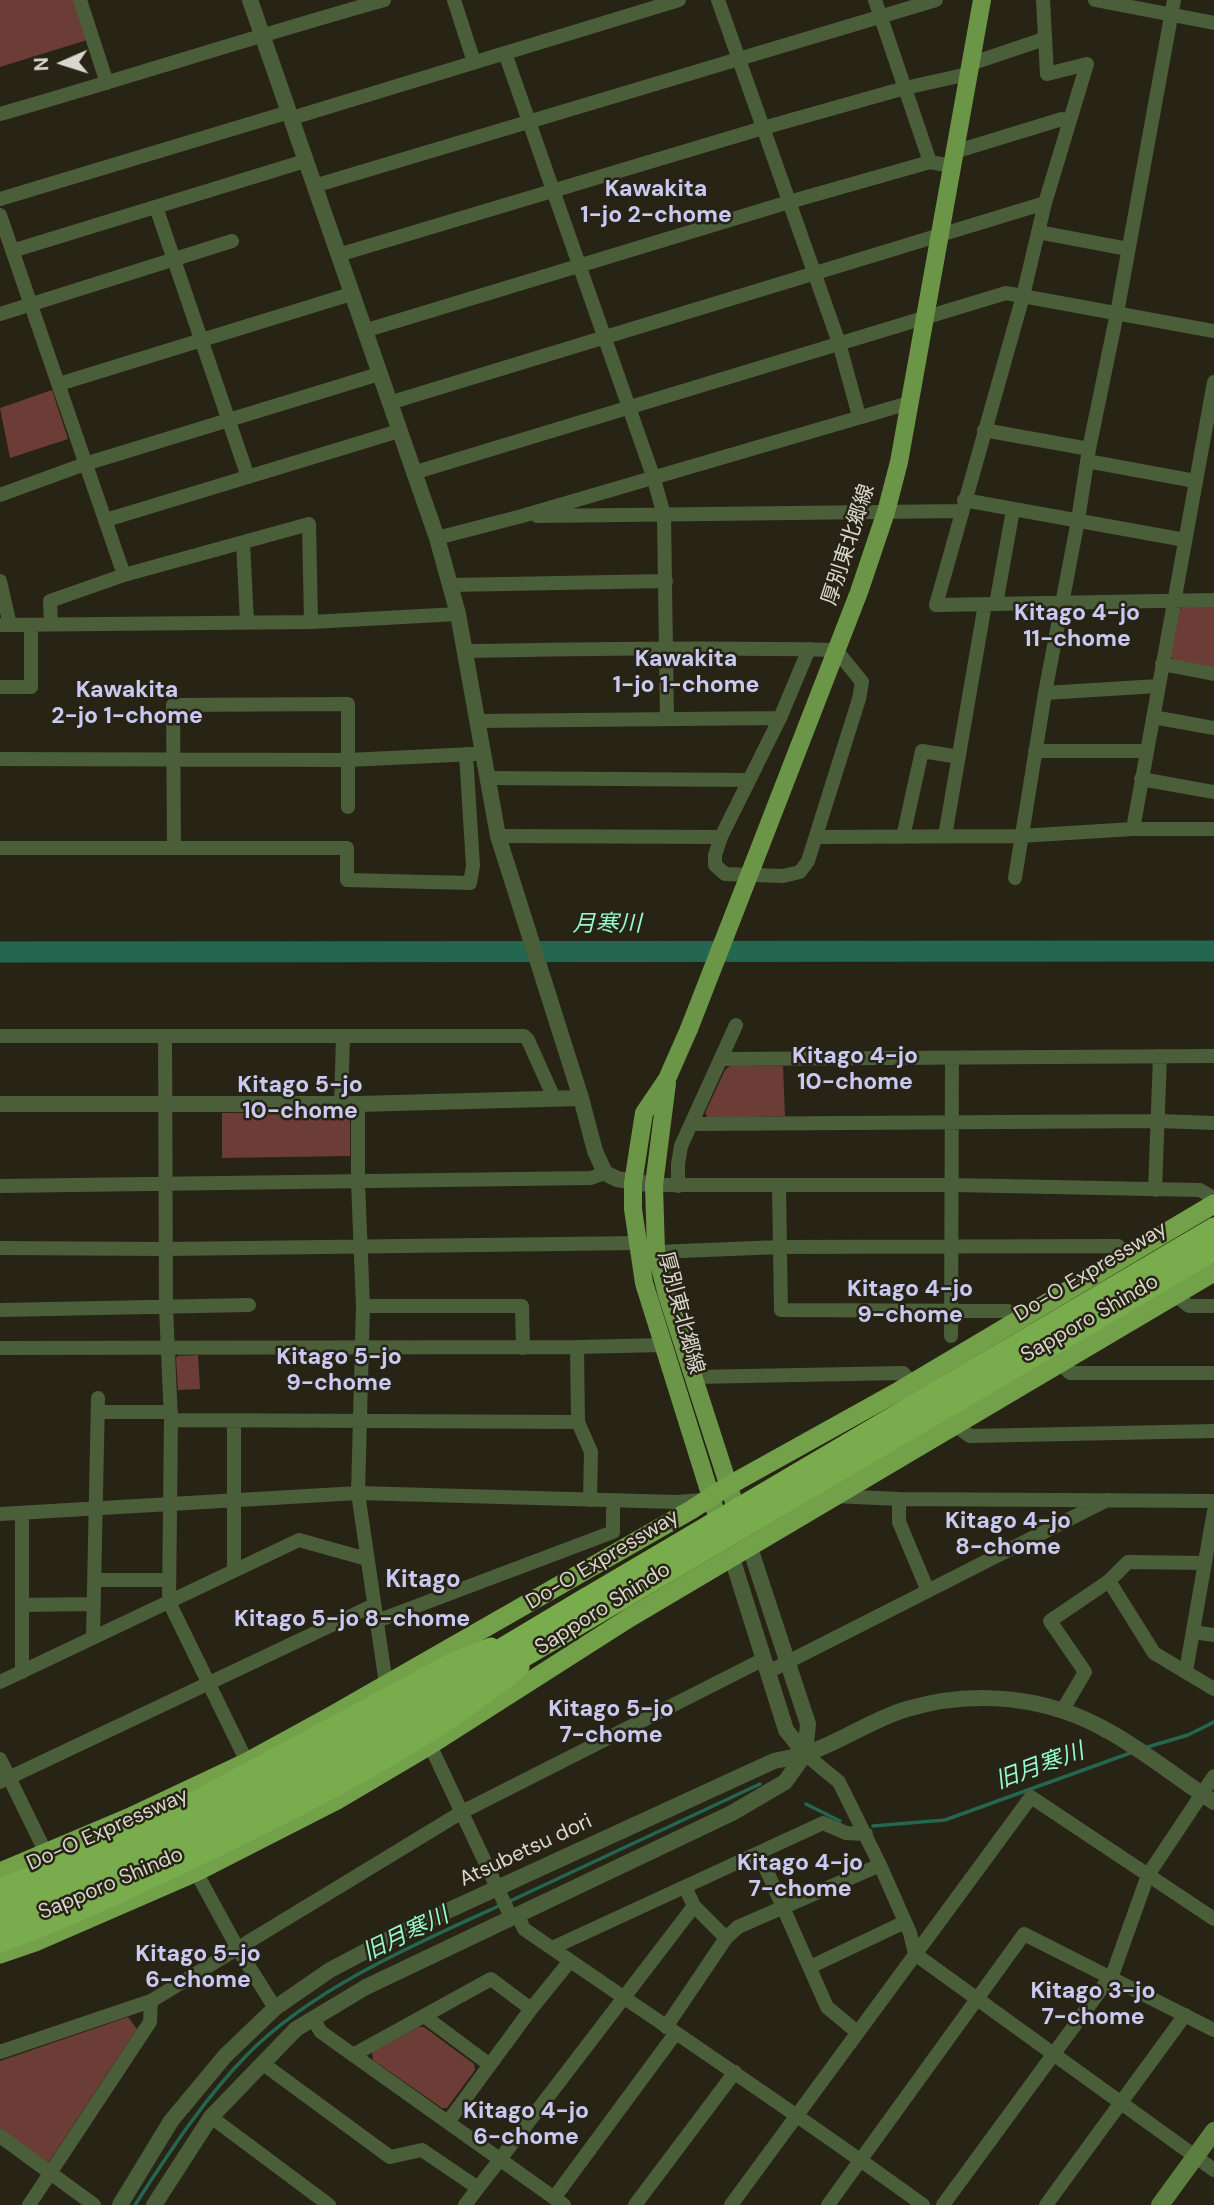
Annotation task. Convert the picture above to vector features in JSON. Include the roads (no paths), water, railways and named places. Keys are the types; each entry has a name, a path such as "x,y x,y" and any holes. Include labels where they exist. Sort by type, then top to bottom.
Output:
{"highway":[{"name":"Sapporo Shindo","path":"0,1872 128,1818 247,1762 912,1383 1214,1204"},
{"name":"Do-O Expressway","path":"0,1902 96,1863 238,1797 340,1743 1214,1228"},
{"name":"Do-O Expressway","path":"0,1923 121,1874 244,1816 350,1759 1214,1250"},
{"name":"Sapporo Shindo","path":"0,1954 35,1942 196,1872 311,1815 430,1745 629,1618 1214,1272"},
{"path":"0,1888 44,1873 202,1798 455,1662 525,1635"},
{"path":"0,1942 37,1929 149,1879 271,1820 389,1755 490,1690 545,1646"}],"main road":[{"name":"厚別東北郷線","path":"732,1558 644,1283 633,1183 644,1113 667,1079 689,1029 859,592 886,512 899,462 982,0"},
{"name":"厚別東北郷線","path":"667,1079 654,1185 656,1252 693,1377 750,1548"},
{"path":"1160,2205 1214,2131"}],"street":[{"path":"80,0 107,83"},
{"path":"250,0 437,538 466,651 498,836 581,1098 595,1151 606,1173 617,1180 633,1183 678,1186 953,1185 1200,1190 1214,1198"},
{"path":"0,114 262,34 384,0"},
{"path":"454,0 474,62"},
{"path":"0,199 679,0"},
{"path":"718,0 839,343 859,416"},
{"path":"875,0 930,162"},
{"path":"314,186 936,0"},
{"path":"1044,0 1047,74 1087,64 1045,203 1023,296 936,605 1214,600"},
{"path":"1096,0 1173,7 1214,23"},
{"path":"1015,878 1020,835 1079,520 1088,455 1173,7"},
{"path":"338,255 969,69 1044,39"},
{"path":"505,53 653,476 664,515 667,718"},
{"path":"364,331 789,202 930,162 953,159 1062,119 1069,123"},
{"path":"12,251 305,161"},
{"path":"389,403 1045,203"},
{"path":"156,207 248,477"},
{"path":"0,215 124,575"},
{"path":"1038,232 1128,249"},
{"path":"0,314 232,242"},
{"path":"413,473 1006,293 1214,331"},
{"path":"59,384 351,294"},
{"path":"0,495 85,464 379,374"},
{"path":"1133,828 1214,382"},
{"path":"437,538 522,516 909,403"},
{"path":"984,430 1195,481"},
{"path":"106,520 399,431"},
{"path":"522,516 886,512 962,505 1079,520 1185,540"},
{"path":"945,836 990,604 1013,510"},
{"path":"51,624 50,601 124,575 309,524 311,622"},
{"path":"243,544 247,622"},
{"path":"0,581 5,625 311,622 458,614"},
{"path":"451,585 666,581"},
{"path":"0,687 31,687 32,625"},
{"path":"466,651 667,648 809,649 836,650 862,682 808,861 800,872 783,876 725,874 715,865 715,855 780,718 809,649"},
{"path":"1162,664 1214,674"},
{"path":"1045,693 1158,685"},
{"path":"174,848 173,705 348,704 348,807"},
{"path":"1153,717 1214,728"},
{"path":"478,721 780,718"},
{"path":"903,836 922,751 959,757"},
{"path":"1035,751 1146,751"},
{"path":"0,848 347,848 348,880 470,883 473,866 466,754"},
{"path":"0,759 348,761 483,754"},
{"path":"486,778 749,780"},
{"path":"1141,779 1214,792"},
{"path":"816,837 1020,835 1133,828 1214,829"},
{"path":"498,836 722,836"},
{"path":"678,1186 681,1146 736,1025"},
{"path":"165,1035 166,1307 171,1416 169,1602 247,1762"},
{"path":"0,1036 524,1035 554,1098"},
{"path":"343,1037 358,1182 361,1245 363,1306 358,1493 386,1684"},
{"path":"1155,1189 1160,1056"},
{"path":"722,1059 1214,1056"},
{"path":"951,1336 952,1059"},
{"path":"0,1104 349,1104 581,1098"},
{"path":"692,1124 1159,1121 1214,1123"},
{"path":"0,1186 591,1178 606,1173"},
{"path":"779,1187 781,1310 1008,1311 1020,1319"},
{"path":"0,1248 166,1249 638,1243"},
{"path":"656,1252 953,1245 1118,1246 1127,1256"},
{"path":"1175,1296 1189,1306 1214,1307"},
{"path":"0,1310 249,1305"},
{"path":"363,1306 522,1306 523,1348"},
{"path":"0,1348 577,1348 663,1345"},
{"path":"577,1348 578,1422 590,1452 590,1500"},
{"path":"1060,1363 1070,1373 1214,1373"},
{"path":"693,1377 903,1373 912,1383"},
{"path":"93,1637 97,1405 171,1416 234,1421 578,1422"},
{"path":"234,1421 234,1569"},
{"path":"956,1426 970,1436 1214,1432"},
{"path":"0,1514 358,1493 688,1503 711,1498"},
{"path":"834,1496 899,1499 1214,1501"},
{"path":"899,1499 899,1522 928,1591"},
{"path":"0,2052 151,2001 462,1812 766,1666 787,1662 1107,1500"},
{"path":"377,1621 613,1532 613,1501"},
{"path":"1186,1671 1214,1511"},
{"path":"22,1513 22,1672"},
{"path":"0,1682 299,1539 367,1559"},
{"path":"750,1548 808,1724 805,1754"},
{"path":"732,1558 786,1730 805,1754 839,1782 880,1865 905,1922 915,1954 1214,2170"},
{"path":"1062,1711 1085,1672 1050,1621 1109,1581 1128,1562 1205,1563"},
{"path":"94,1580 169,1580"},
{"path":"1109,1581 1154,1653 1214,1689"},
{"path":"22,1605 94,1604"},
{"path":"4,1780 374,1605"},
{"path":"1193,1632 1214,1635"},
{"path":"805,1754 904,1709 942,1700 989,1697 1027,1701 1062,1711 1107,1730 1208,1798"},
{"path":"430,1745 507,1905 524,1929 670,2031 797,2114 923,2205"},
{"name":"Atsubetsu dori","path":"120,2205 172,2121 225,2056 275,2008 330,1970 408,1929 507,1905 732,1813 785,1782 805,1754"},
{"name":"Atsubetsu dori","path":"154,2205 211,2117 296,2029 507,1905 774,1761 805,1754"},
{"path":"0,1759 4,1780 46,1853"},
{"path":"943,2205 1113,1973 1148,1875 1208,1798 1214,1776"},
{"path":"731,2205 1031,1797 1214,1919"},
{"path":"552,1948 824,1823 846,1833 866,1834"},
{"path":"759,1853 827,2007 857,2032"},
{"path":"313,2019 321,2032 559,2201 670,2031 726,1938 738,1927 880,1865"},
{"path":"196,1872 238,1949 275,2008"},
{"path":"685,1887 694,1906 726,1938"},
{"path":"465,2205 694,1906"},
{"path":"810,1967 905,1922"},
{"path":"828,2205 1024,1934 1214,2030"},
{"path":"448,2122 570,1961"},
{"path":"353,2055 491,1979 531,2009"},
{"path":"29,2205 150,2022 151,2001"},
{"path":"1046,2205 1185,2015"},
{"path":"425,2016 490,2065"},
{"path":"262,2063 390,2157 422,2150 478,2188"},
{"path":"635,2205 735,2072"},
{"path":"211,2117 329,2205"},
{"path":"0,2136 94,2205"},
{"path":"301,2205 310,2191"}],"waterway":[{"name":"月寒川","path":"0,952 1214,951"},
{"name":"旧月寒川","path":"1144,1748 1188,1735 1214,1722"},
{"name":"旧月寒川","path":"873,1826 945,1820 1133,1752"},
{"name":"旧月寒川","path":"508,1902 760,1784"},
{"name":"旧月寒川","path":"806,1804 840,1821"},
{"name":"旧月寒川","path":"135,2205 215,2091 272,2032 301,2009 366,1970 501,1905"}],"district":[{"name":"Kawakita 1-jo 2-chome","path":"656,203"},
{"name":"Kitago 4-jo 11-chome","path":"1077,627"},
{"name":"Kawakita 1-jo 1-chome","path":"686,673"},
{"name":"Kawakita 2-jo 1-chome","path":"127,704"},
{"name":"Kitago 4-jo 10-chome","path":"855,1070"},
{"name":"Kitago 5-jo 10-chome","path":"300,1099"},
{"name":"Kitago 4-jo 9-chome","path":"910,1303"},
{"name":"Kitago 5-jo 9-chome","path":"339,1371"},
{"name":"Kitago 4-jo 8-chome","path":"1008,1535"},
{"name":"Kitago","path":"423,1581"},
{"name":"Kitago 5-jo 8-chome","path":"352,1620"},
{"name":"Kitago 5-jo 7-chome","path":"611,1723"},
{"name":"Kitago 4-jo 7-chome","path":"800,1877"},
{"name":"Kitago 5-jo 6-chome","path":"198,1968"},
{"name":"Kitago 3-jo 7-chome","path":"1093,2005"},
{"name":"Kitago 4-jo 6-chome","path":"526,2125"}]}
